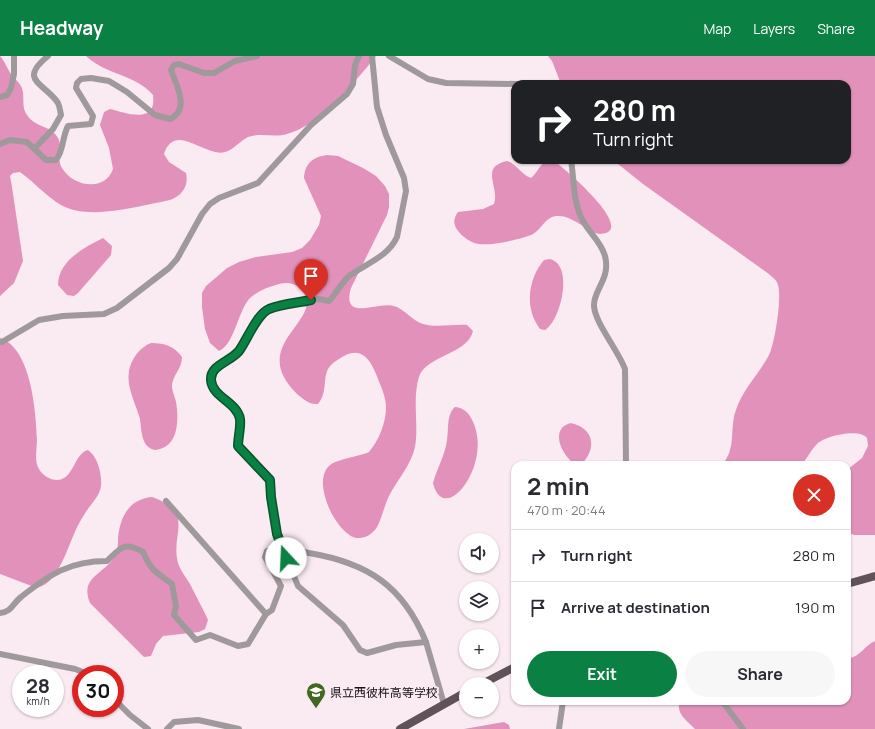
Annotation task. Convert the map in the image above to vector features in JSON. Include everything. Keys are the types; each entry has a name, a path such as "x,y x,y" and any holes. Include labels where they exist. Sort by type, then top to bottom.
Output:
{"main road":[{"path":"851,583 875,576"},
{"path":"496,677 511,670"},
{"path":"404,728 459,696"}],"street":[{"path":"0,97 7,95 11,88 14,56"},
{"path":"35,148 53,129 61,115 58,104 39,85 34,76 34,69 38,62 48,56"},
{"path":"0,144 10,140 27,142 46,160 56,160 60,155 64,132 68,126 91,124 93,116 90,108 78,94 76,88 77,83 81,79 91,78 113,83 155,116 170,120 175,117 181,107 181,98 171,70 174,65 180,64 204,73 214,73 241,59 257,56"},
{"path":"2,342 39,320 63,316 104,314 117,308 169,268 177,259 202,214 210,204 219,198 258,183 311,125 347,94 353,84 355,65 359,56"},
{"path":"372,56 377,107 386,135 404,178 406,191 397,237 394,244 387,251 349,276 329,302 319,298 268,309 262,315 238,351 230,360 219,365 212,372 211,381 216,391 233,407 240,419 238,446 270,480 277,534 298,586 342,625 360,650 367,653 396,645 426,642"},
{"path":"389,56 428,79 446,83 511,84"},
{"path":"571,164 576,201 580,217 600,245 607,267 594,304 595,313 621,358 625,369 626,461"},
{"path":"166,501 266,614"},
{"path":"0,614 10,610 19,598 65,568 86,561 107,561 118,549 129,547 143,552 149,565 155,573 172,584 176,606 174,615 196,640 210,635 238,646 248,644 266,614 272,610 281,586 265,557 267,551 274,548 284,549 336,558 354,565 373,576 403,600 417,621 426,642 444,704"},
{"path":"0,654 72,668"},
{"path":"559,729 562,705"},
{"path":"725,705 743,729"},
{"path":"124,709 148,729"},
{"path":"167,729 174,722 198,720 239,729"}],"shaded area":[{"path":"0,56 22,88 24,109 27,115 34,122 52,131 58,138 60,145 60,164 62,168 73,179 81,183 96,184 109,176 113,169 109,148 100,125 104,112 110,109 124,113 139,115 145,114 150,110 153,104 153,95 138,83 102,67 86,56 376,56 336,101 312,122 299,129 282,135 258,135 248,137 225,152 209,150 183,140 175,141 169,145 164,154 169,162 186,173 187,178 184,190 178,196 170,200 114,211 85,212 72,210 61,205 20,172 13,173 10,176 23,261 14,283 0,296"},
{"path":"548,56 875,56 875,535 851,534 851,467 862,458 868,446 867,438 863,435 850,433 827,438 817,444 805,461 725,461 730,452 734,417 739,402 765,362 771,349 776,331 779,299 779,291 776,280 643,184 618,164 851,164 851,80 559,80 552,61"},
{"path":"327,155 338,156 376,176 385,186 389,194 389,207 387,215 351,288 349,299 351,305 356,308 387,305 394,306 423,324 433,326 467,325 473,331 469,339 463,345 429,364 419,377 416,394 416,439 413,454 407,467 388,498 377,527 370,534 360,538 352,537 344,531 336,521 325,497 323,485 324,474 329,466 369,452 381,431 386,413 385,401 375,371 368,359 358,353 351,353 337,360 331,365 326,373 321,399 318,404 312,404 297,394 283,376 280,360 283,347 305,311 307,300 299,287 294,284 282,283 271,286 252,296 245,305 228,342 224,348 219,351 210,343 205,329 202,307 202,293 206,286 227,268 239,262 256,257 292,252 302,248 310,240 319,225 321,216 304,178 306,168 314,159"},
{"path":"507,161 510,162 531,178 543,164 558,164 574,177 597,201 611,223 609,231 599,234 573,220 563,216 557,216 549,219 533,234 522,238 506,242 484,244 476,243 467,239 458,231 455,226 454,219 458,212 483,209 494,204 495,191 492,173 494,168"},
{"path":"103,238 112,246 111,255 78,293 74,296 67,295 58,285 59,276 62,269 67,262 81,250"},
{"path":"550,259 557,263 562,271 563,281 560,305 556,316 545,330 540,329 535,321 530,303 530,294 534,276 544,260"},
{"path":"0,338 10,344 19,354 30,382 35,413 37,466 40,471 49,478 57,480 63,479 71,471 83,452 88,450 97,461 101,476 99,493 80,522 62,563 49,581 37,588 0,574"},
{"path":"151,343 169,346 176,350 182,357 182,361 172,382 172,390 177,409 176,432 169,444 163,448 155,450 147,446 143,438 140,419 130,389 128,377 134,358 143,347"},
{"path":"455,407 464,410 471,418 477,435 477,453 473,470 466,484 456,494 447,498 439,495 433,483 446,446 450,414"},
{"path":"570,423 578,426 585,429 589,434 591,440 590,452 584,461 571,461 565,454 559,438 563,427"},
{"path":"152,497 165,503 174,510 178,525 176,552 178,563 208,620 205,629 199,632 163,636 156,644 151,656 144,657 90,603 88,587 90,581 111,562 115,556 119,530 127,510 137,501"},
{"path":"875,641 875,729 695,729 681,714 679,705 851,705 851,658"},
{"path":"504,722 509,725 510,729 464,729"}],"place":[{"name":"県立西彼杵高等学校","path":"316,709"}],"route":[{"path":"286,558 284,549 277,534 270,480 238,446 240,419 233,407 216,391 211,381 212,372 219,365 230,360 238,351 262,315 268,309 311,300"}]}
